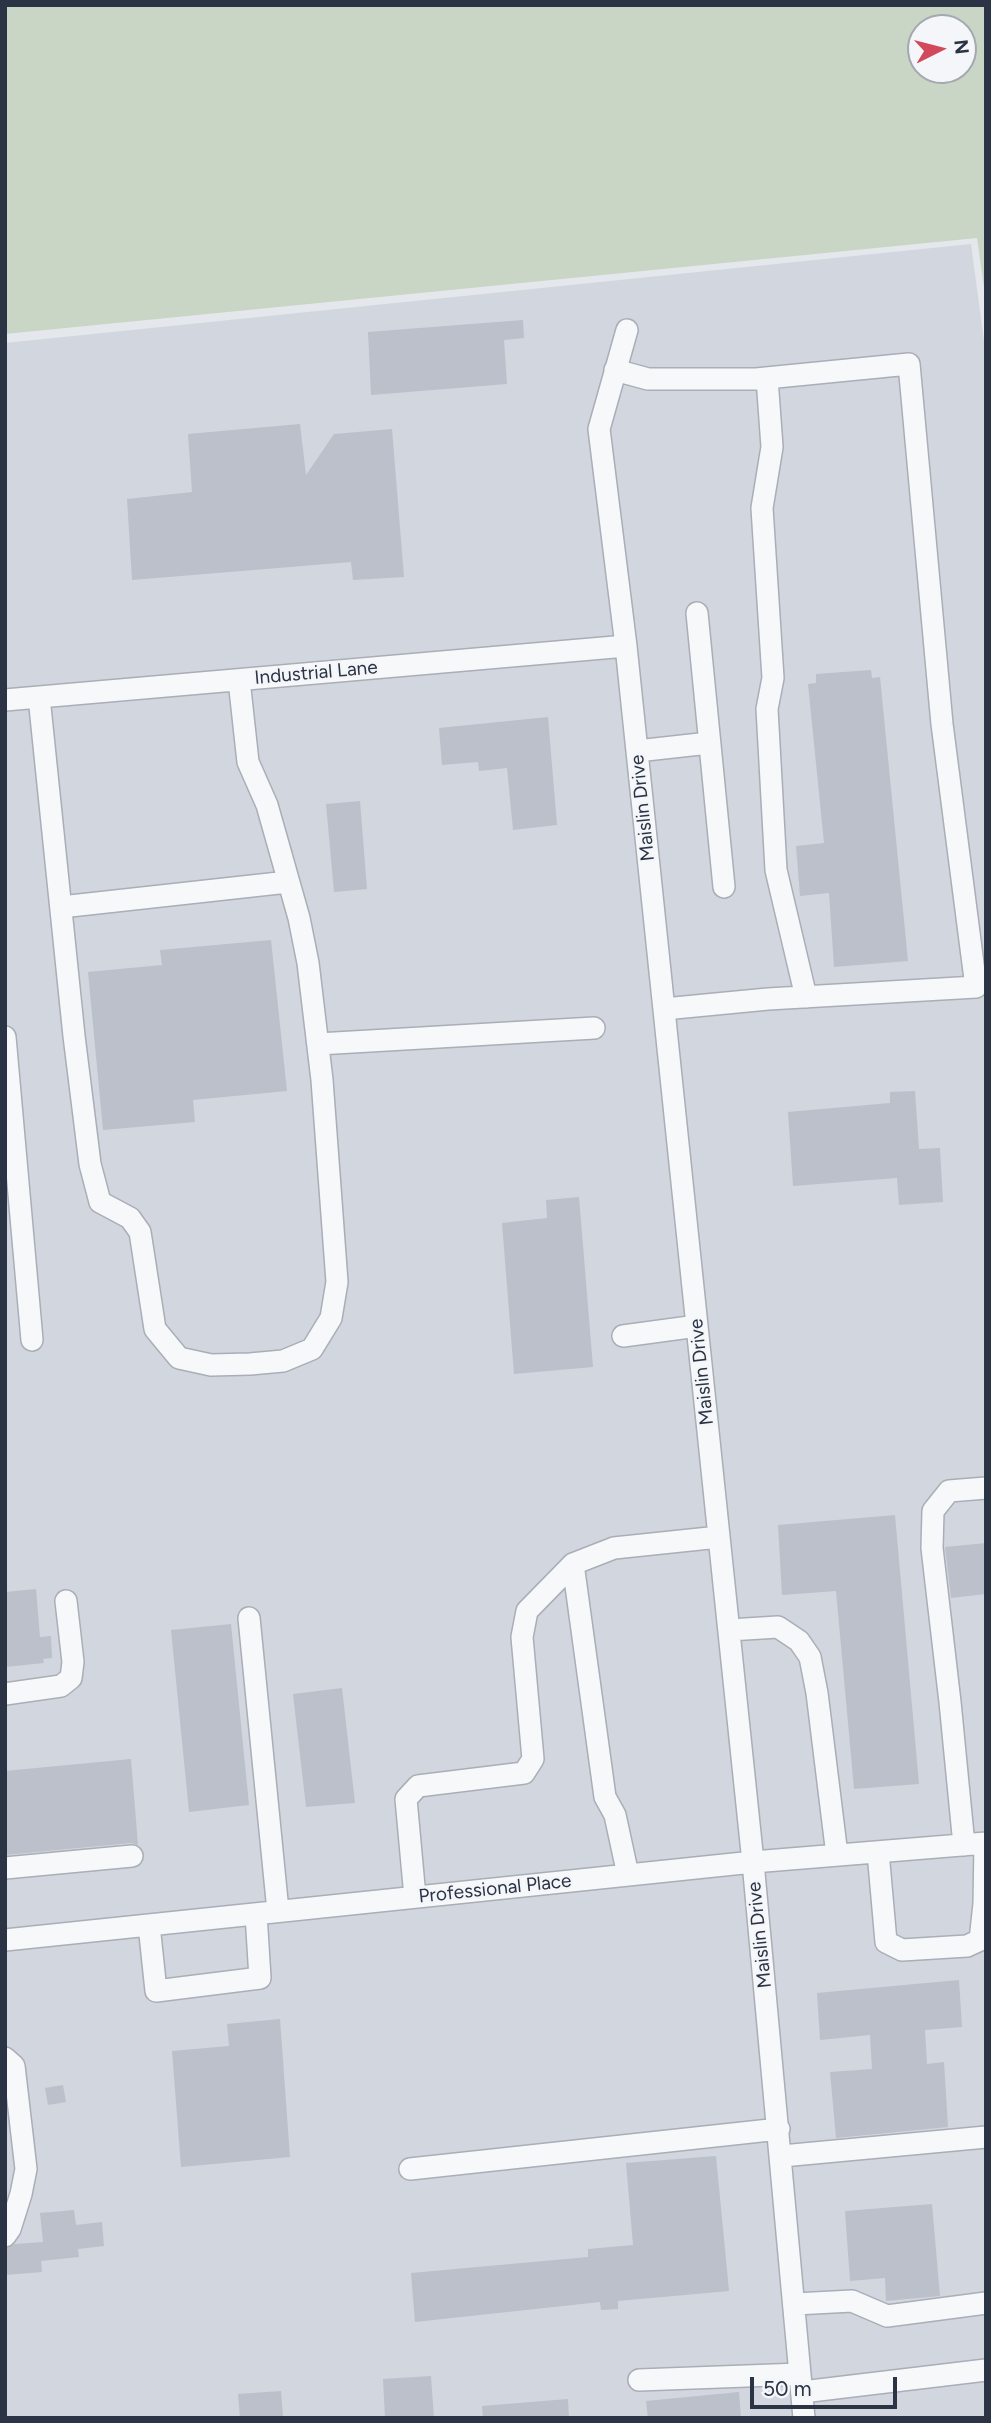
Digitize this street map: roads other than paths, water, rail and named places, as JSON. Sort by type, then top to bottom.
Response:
[{"type":"street","name":"Maislin Drive","points":[[627,330],[599,429],[626,646],[753,1862],[804,2418]]},
{"type":"street","points":[[615,370],[648,379],[767,378],[909,364],[942,724],[976,987],[664,1009]]},
{"type":"street","points":[[767,378],[772,447],[762,508],[773,678],[767,709],[775,857],[806,997]]},
{"type":"street","points":[[697,613],[724,887]]},
{"type":"street","name":"Industrial Lane","points":[[5,700],[626,646]]},
{"type":"street","points":[[39,697],[90,1164],[100,1202],[130,1218],[141,1232],[155,1329],[179,1358],[211,1365],[250,1364],[284,1361],[312,1349],[331,1318],[337,1282],[318,1044],[308,963],[299,918],[267,805],[248,762],[239,680]]},
{"type":"street","points":[[637,751],[709,743]]},
{"type":"street","points":[[61,907],[288,882]]},
{"type":"street","points":[[318,1044],[594,1028]]},
{"type":"street","points":[[5,1037],[10,1150],[32,1340]]},
{"type":"street","points":[[623,1336],[697,1326]]},
{"type":"street","points":[[878,1852],[886,1942],[902,1950],[967,1946],[980,1940],[984,1904],[978,1844],[950,1702],[932,1548],[933,1511],[949,1491],[986,1488]]},
{"type":"street","points":[[415,1897],[405,1799],[418,1786],[524,1773],[533,1759],[522,1637],[527,1611],[573,1564],[614,1548],[719,1537]]},
{"type":"street","points":[[573,1564],[605,1797],[615,1815],[628,1875]]},
{"type":"street","points":[[5,1694],[61,1686],[71,1678],[73,1662],[66,1601]]},
{"type":"street","points":[[249,1618],[278,1911]]},
{"type":"street","points":[[729,1630],[778,1627],[799,1641],[810,1657],[817,1693],[836,1855]]},
{"type":"street","name":"Professional Place","points":[[5,1940],[753,1862],[978,1844]]},
{"type":"street","points":[[5,1868],[132,1856]]},
{"type":"street","points":[[149,1925],[156,1991],[260,1979],[256,1914]]},
{"type":"street","points":[[5,2058],[14,2066],[26,2169],[14,2217],[5,2236]]},
{"type":"street","points":[[410,2169],[779,2129]]},
{"type":"street","points":[[782,2156],[986,2137]]},
{"type":"street","points":[[795,2304],[852,2301],[887,2316],[986,2303]]},
{"type":"street","points":[[639,2380],[801,2383],[986,2370]]}]
